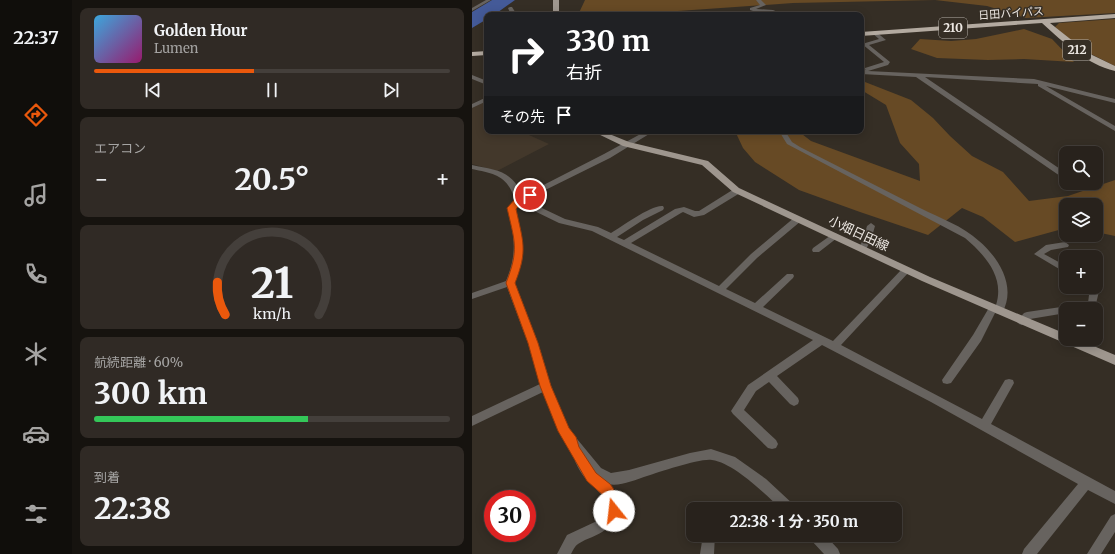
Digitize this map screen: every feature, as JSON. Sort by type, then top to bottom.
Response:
[{"type":"highway","name":"日田バイパス","points":[[864,34],[1115,16]]},
{"type":"highway","name":"212","points":[[1044,22],[1077,51],[1115,69]]},
{"type":"highway","points":[[472,54],[484,53]]},
{"type":"main road","points":[[556,0],[556,12]]},
{"type":"main road","name":"小畑日田線","points":[[603,134],[626,144],[705,163],[716,171],[724,182],[737,191],[906,270],[1115,360]]},
{"type":"street","points":[[472,10],[489,0]]},
{"type":"street","points":[[758,0],[764,5],[752,10],[773,12]]},
{"type":"street","points":[[510,8],[512,12]]},
{"type":"street","points":[[864,70],[886,64],[886,62],[865,44],[883,40],[875,33]]},
{"type":"street","points":[[864,71],[1034,81],[1115,101]]},
{"type":"street","points":[[918,75],[1059,171]]},
{"type":"street","points":[[472,77],[484,82]]},
{"type":"street","points":[[1034,81],[1115,129]]},
{"type":"street","points":[[472,106],[484,100]]},
{"type":"street","points":[[645,134],[607,156],[519,200],[512,208],[520,246],[518,264],[510,283],[533,343],[546,386],[564,431],[597,472],[610,479],[629,476],[690,458],[712,454],[731,461],[762,483],[782,502]]},
{"type":"street","points":[[784,134],[789,143],[798,148],[968,236],[984,249],[994,262],[999,272],[1004,292],[1003,303],[996,310],[947,380]]},
{"type":"street","points":[[472,167],[506,176],[512,181],[517,190],[519,200]]},
{"type":"street","points":[[624,244],[678,211],[684,209],[694,214],[701,213],[737,191]]},
{"type":"street","points":[[519,200],[562,220],[595,229],[834,346],[1115,498]]},
{"type":"street","points":[[611,237],[640,218],[660,208]]},
{"type":"street","points":[[720,290],[754,256],[798,219]]},
{"type":"street","points":[[862,249],[867,240],[871,226]]},
{"type":"street","points":[[816,250],[834,236]]},
{"type":"street","points":[[1059,266],[1038,254],[1049,247],[1065,245]]},
{"type":"street","points":[[834,346],[906,270]]},
{"type":"street","points":[[756,308],[790,276]]},
{"type":"street","points":[[472,296],[510,283]]},
{"type":"street","points":[[1022,320],[1027,316],[1059,311]]},
{"type":"street","points":[[772,444],[737,411],[752,388],[821,340]]},
{"type":"street","points":[[769,375],[794,401]]},
{"type":"street","points":[[984,426],[1009,383]]},
{"type":"street","points":[[472,421],[546,386]]},
{"type":"street","points":[[564,554],[572,540],[602,525],[614,511],[609,492],[591,477],[574,448],[572,441]]},
{"type":"street","points":[[1029,554],[1087,482]]},
{"type":"street","points":[[1094,554],[1115,520]]},
{"type":"street","points":[[707,554],[708,542]]},
{"type":"street","points":[[822,542],[833,554]]},
{"type":"shaded area","points":[[585,0],[935,0],[793,3],[662,12],[579,12]]},
{"type":"shaded area","points":[[935,0],[1115,0],[1115,13],[1026,18],[987,6]]},
{"type":"shaded area","points":[[1115,19],[1115,66],[1081,49],[1055,27],[1059,23]]},
{"type":"shaded area","points":[[1024,29],[1052,39],[1074,62],[1024,59],[988,60],[937,58],[911,49],[920,39],[951,41],[976,39]]},
{"type":"shaded area","points":[[865,82],[911,100],[933,118],[972,156],[1003,172],[1029,201],[1068,196],[1086,190],[1103,190],[1103,184],[1115,180],[1115,236],[1103,233],[1103,198],[1059,198],[1059,230],[1015,242],[983,217],[962,208],[928,235],[799,190],[755,162],[743,148],[736,134],[802,134],[811,141],[920,181],[919,164],[900,143],[886,105],[864,92]]},
{"type":"shaded area","points":[[484,102],[484,134],[527,134],[549,144],[497,171],[472,164],[472,108]]},
{"type":"water","points":[[492,0],[515,0],[498,12],[484,12],[484,21],[472,28],[472,12]]},
{"type":"route","points":[[530,195],[519,200],[512,208],[520,246],[518,264],[510,283],[533,343],[546,386],[564,431],[572,441],[579,458],[591,477],[609,492],[614,511]]}]
